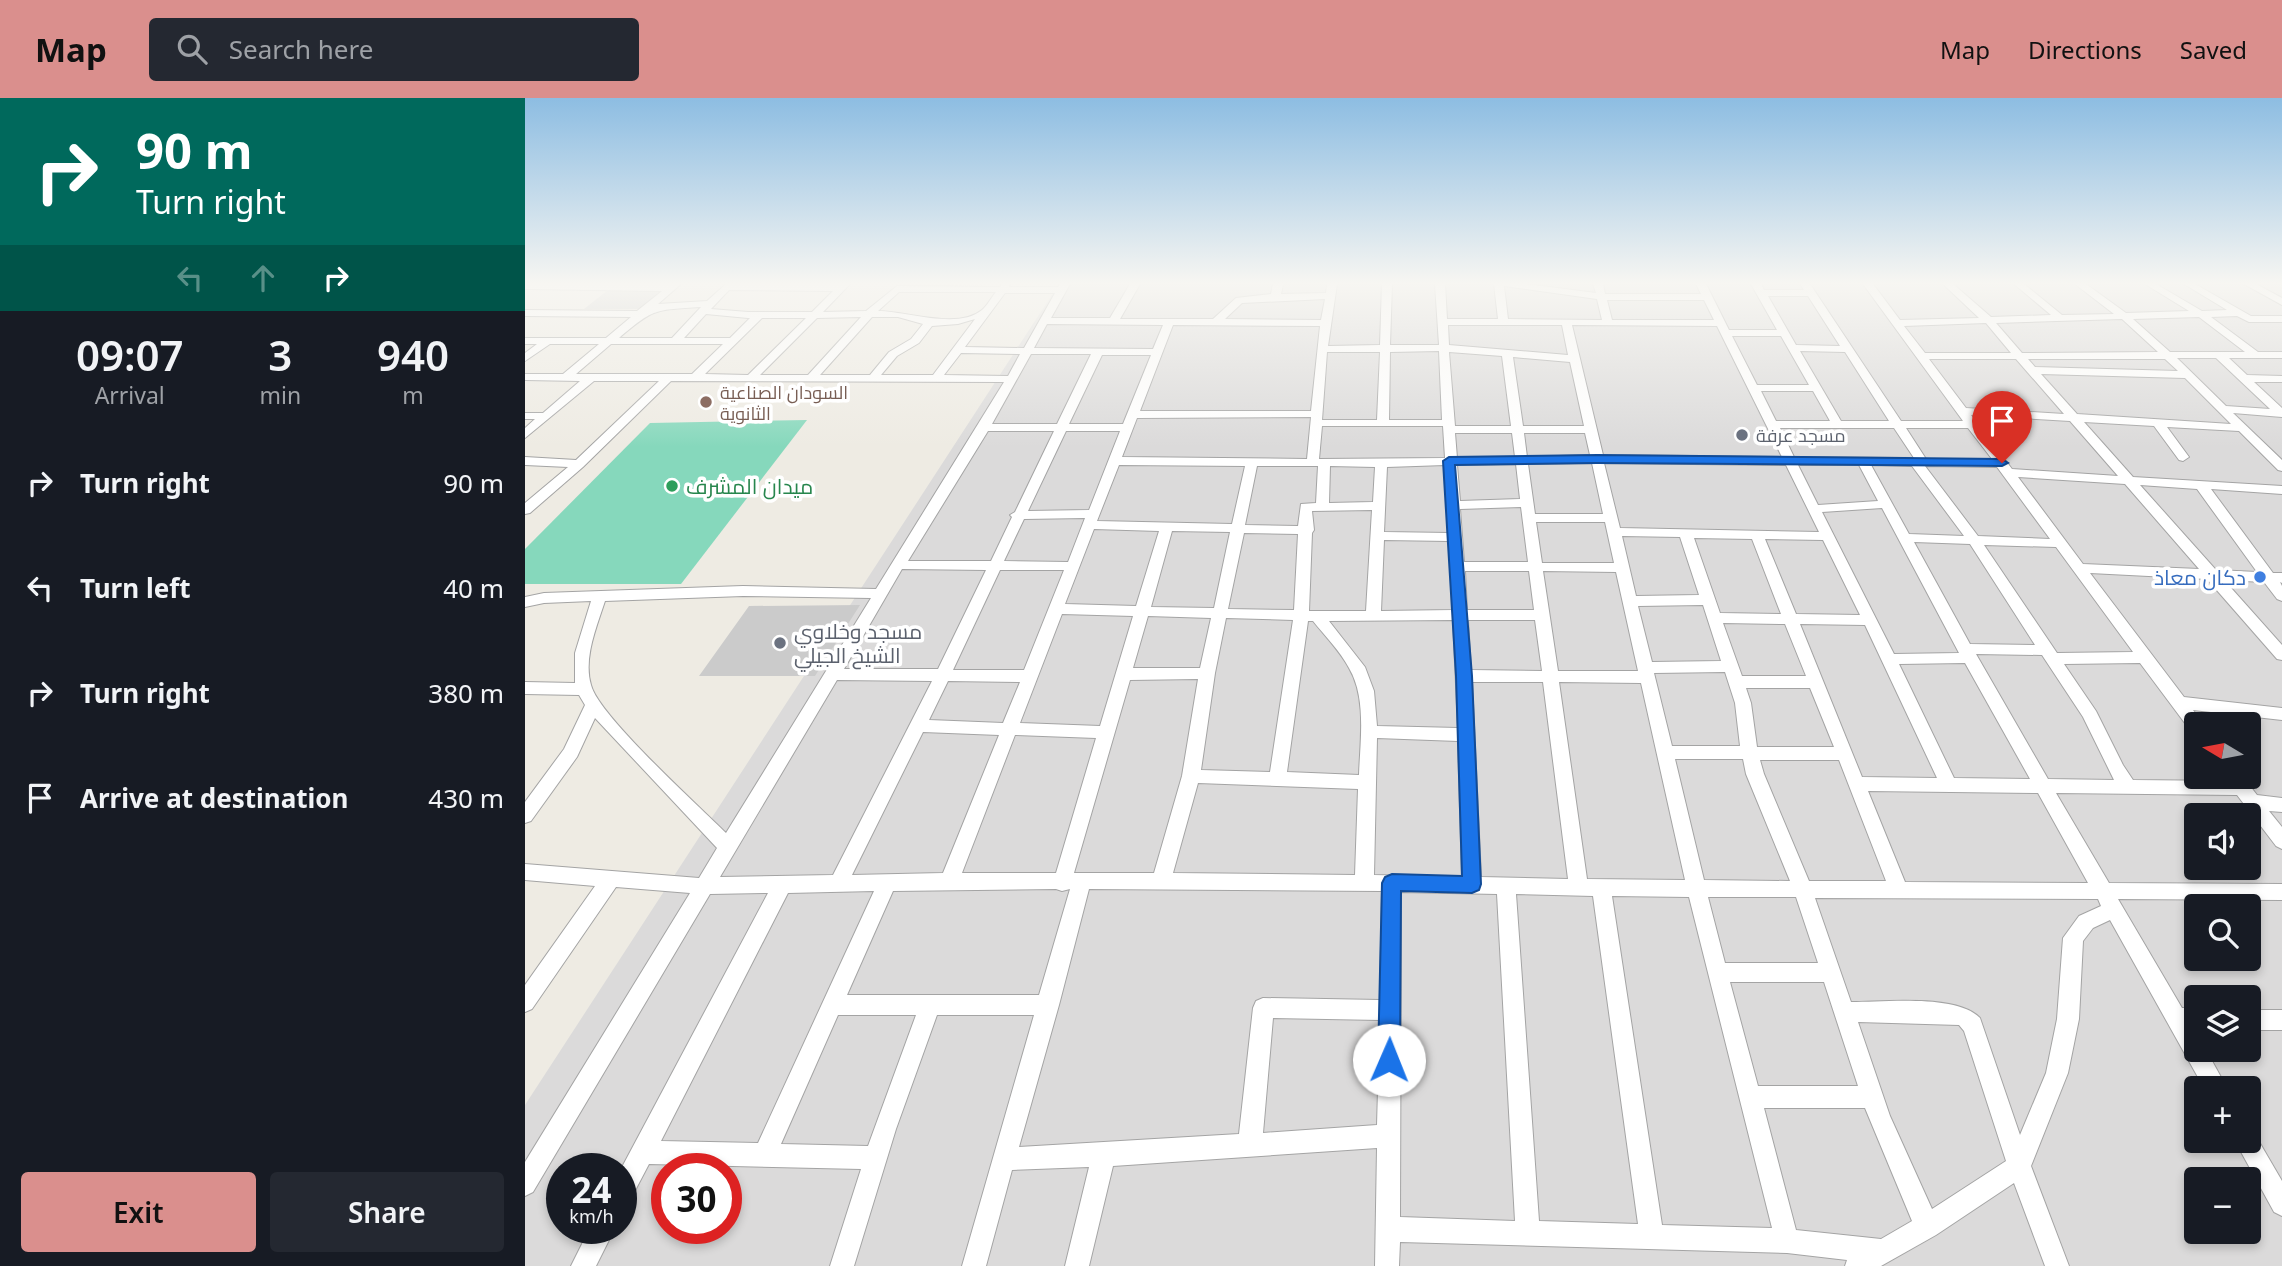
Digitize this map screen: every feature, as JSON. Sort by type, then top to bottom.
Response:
[{"type":"street","points":[[565,378],[610,339]]},
{"type":"street","points":[[674,342],[677,339]]},
{"type":"street","points":[[695,378],[735,339]]},
{"type":"street","points":[[751,378],[792,339]]},
{"type":"street","points":[[811,378],[847,339]]},
{"type":"street","points":[[874,377],[893,354],[917,339]]},
{"type":"street","points":[[936,379],[965,339]]},
{"type":"street","points":[[525,1184],[703,886],[984,427],[1033,339]]},
{"type":"street","points":[[949,882],[1163,339]]},
{"type":"street","points":[[1322,506],[1316,419],[1324,339]]},
{"type":"street","points":[[1383,424],[1385,339]]},
{"type":"street","points":[[1443,339],[1453,537],[1464,676],[1472,884]]},
{"type":"street","points":[[1570,339],[1696,888],[1787,1241]]},
{"type":"street","points":[[1728,339],[1788,462],[1870,620],[1949,786]]},
{"type":"street","points":[[1785,339],[1837,424]]},
{"type":"street","points":[[1841,339],[1898,423],[1920,463],[2090,715],[2112,762],[2127,785]]},
{"type":"street","points":[[1908,339],[2186,712]]},
{"type":"street","points":[[2004,339],[2282,655]]},
{"type":"street","points":[[2149,339],[2279,462]]},
{"type":"street","points":[[2233,339],[2254,354]]},
{"type":"street","points":[[525,341],[733,341]]},
{"type":"street","points":[[525,358],[548,341]]},
{"type":"street","points":[[1322,349],[1444,348],[1576,359]]},
{"type":"street","points":[[1791,348],[1848,349]]},
{"type":"street","points":[[957,350],[1158,352]]},
{"type":"street","points":[[839,883],[942,677],[1017,515],[1098,351]]},
{"type":"street","points":[[1507,354],[1553,678],[1652,1238]]},
{"type":"street","points":[[2218,354],[2282,413]]},
{"type":"street","points":[[1922,356],[2282,355]]},
{"type":"street","points":[[2033,370],[2186,375]]},
{"type":"street","points":[[525,386],[531,377],[1010,379]]},
{"type":"street","points":[[525,434],[590,378]]},
{"type":"street","points":[[2243,378],[2282,379]]},
{"type":"street","points":[[528,504],[579,464],[667,379]]},
{"type":"street","points":[[1753,388],[1815,388]]},
{"type":"street","points":[[2221,409],[2282,413]]},
{"type":"street","points":[[1964,411],[2241,428]]},
{"type":"street","points":[[525,416],[546,416]]},
{"type":"street","points":[[984,427],[1060,428],[1129,421],[1316,419],[1516,430],[1590,429]]},
{"type":"street","points":[[2157,422],[2183,457]]},
{"type":"street","points":[[1771,425],[1973,424]]},
{"type":"street","points":[[1115,461],[1381,463],[1597,459],[1920,463],[2282,491]]},
{"type":"street","points":[[525,461],[579,464]]},
{"type":"street","points":[[1161,883],[1191,776],[1207,673],[1252,462]]},
{"type":"street","points":[[1373,617],[1381,463]]},
{"type":"street","points":[[1864,463],[1968,654],[2109,900],[2184,1015]]},
{"type":"street","points":[[2201,485],[2275,578],[2282,596]]},
{"type":"street","points":[[1812,509],[1886,504]]},
{"type":"street","points":[[1452,505],[1528,511],[1686,534],[1827,536]]},
{"type":"street","points":[[1278,777],[1309,616],[1306,507],[1380,506]]},
{"type":"street","points":[[1017,515],[1167,526],[1307,530]]},
{"type":"street","points":[[974,1266],[1049,1005],[1071,883],[1108,732],[1167,526]]},
{"type":"street","points":[[1686,534],[1737,682],[1743,703],[1749,754],[1762,793],[1803,889],[1871,1097],[1927,1226]]},
{"type":"street","points":[[1757,535],[1859,784],[1899,890]]},
{"type":"street","points":[[1378,536],[1453,537]]},
{"type":"street","points":[[1905,538],[2059,543]]},
{"type":"street","points":[[898,565],[1074,566]]},
{"type":"street","points":[[1456,566],[1622,568]]},
{"type":"street","points":[[2079,568],[2275,578]]},
{"type":"street","points":[[525,602],[544,598],[743,591],[881,594]]},
{"type":"street","points":[[599,598],[585,642],[583,689],[593,705],[728,846]]},
{"type":"street","points":[[1629,601],[1708,600]]},
{"type":"street","points":[[1057,609],[1373,617],[1543,615]]},
{"type":"street","points":[[1309,616],[1357,667],[1363,679],[1369,732],[1364,882]]},
{"type":"street","points":[[1715,618],[1870,620]]},
{"type":"street","points":[[1887,659],[1968,654],[2146,657]]},
{"type":"street","points":[[1464,676],[1553,678],[1730,666]]},
{"type":"street","points":[[1125,674],[1207,673]]},
{"type":"street","points":[[835,674],[1029,676]]},
{"type":"street","points":[[1737,682],[1816,682]]},
{"type":"street","points":[[525,688],[583,689]]},
{"type":"street","points":[[2180,703],[2282,714]]},
{"type":"street","points":[[525,816],[571,752],[593,705]]},
{"type":"street","points":[[917,726],[1108,732]]},
{"type":"street","points":[[1369,732],[1466,734]]},
{"type":"street","points":[[1664,752],[1846,754]]},
{"type":"street","points":[[1191,776],[1366,782]]},
{"type":"street","points":[[1859,784],[2184,784]]},
{"type":"street","points":[[2243,789],[2282,841]]},
{"type":"street","points":[[2254,802],[2282,805]]},
{"type":"street","points":[[525,872],[703,886],[949,882],[1364,882],[1590,888],[1899,890],[2109,900],[2282,892]]},
{"type":"street","points":[[525,1002],[610,880]]},
{"type":"street","points":[[764,1156],[887,883]]},
{"type":"street","points":[[1387,1266],[1392,883]]},
{"type":"street","points":[[637,1163],[783,884]]},
{"type":"street","points":[[1506,886],[1528,1234]]},
{"type":"street","points":[[1857,1266],[1927,1226],[2019,1166],[2057,1073],[2067,1019],[2073,938],[2109,900]]},
{"type":"street","points":[[1718,972],[1830,973]]},
{"type":"street","points":[[830,1005],[1049,1005]]},
{"type":"street","points":[[842,1266],[876,1158],[930,1006]]},
{"type":"street","points":[[1250,1144],[1263,1008],[1390,1010]]},
{"type":"street","points":[[1843,1012],[1954,1013],[1966,1018],[1973,1025],[2019,1166],[2057,1266]]},
{"type":"street","points":[[2261,1020],[2282,1020]]},
{"type":"street","points":[[1750,1097],[1871,1097]]},
{"type":"street","points":[[1006,1159],[1104,1157],[1250,1144],[1388,1136]]},
{"type":"street","points":[[643,1152],[876,1158]]},
{"type":"street","points":[[2253,1153],[2282,1204]]},
{"type":"street","points":[[1077,1266],[1104,1157]]},
{"type":"street","points":[[1389,1229],[1787,1241],[1881,1251]]},
{"type":"street","points":[[583,1266],[595,1244]]},
{"type":"shaded area","points":[[1024,339],[2282,339],[2282,1266],[525,1266],[525,1105]]},
{"type":"shaded area","name":"مسجد وخلاوي الشيخ الجيلي","points":[[860,605],[815,676],[699,676],[749,606]]},
{"type":"green space","name":"ميدان المشرف","points":[[807,420],[681,584],[525,584],[525,549],[650,423]]},
{"type":"place","name":"السودان الصناعية الثانوية","points":[[706,402]]},
{"type":"place","name":"مسجد عرفة","points":[[1742,435]]},
{"type":"place","name":"ميدان المشرف","points":[[672,486]]},
{"type":"place","name":"دكان معاذ","points":[[2260,577]]},
{"type":"place","name":"مسجد وخلاوي الشيخ الجيلي","points":[[780,643]]},
{"type":"route","points":[[1389,1060],[1392,883],[1472,884],[1464,676],[1449,461],[1597,459],[2002,463]]}]
